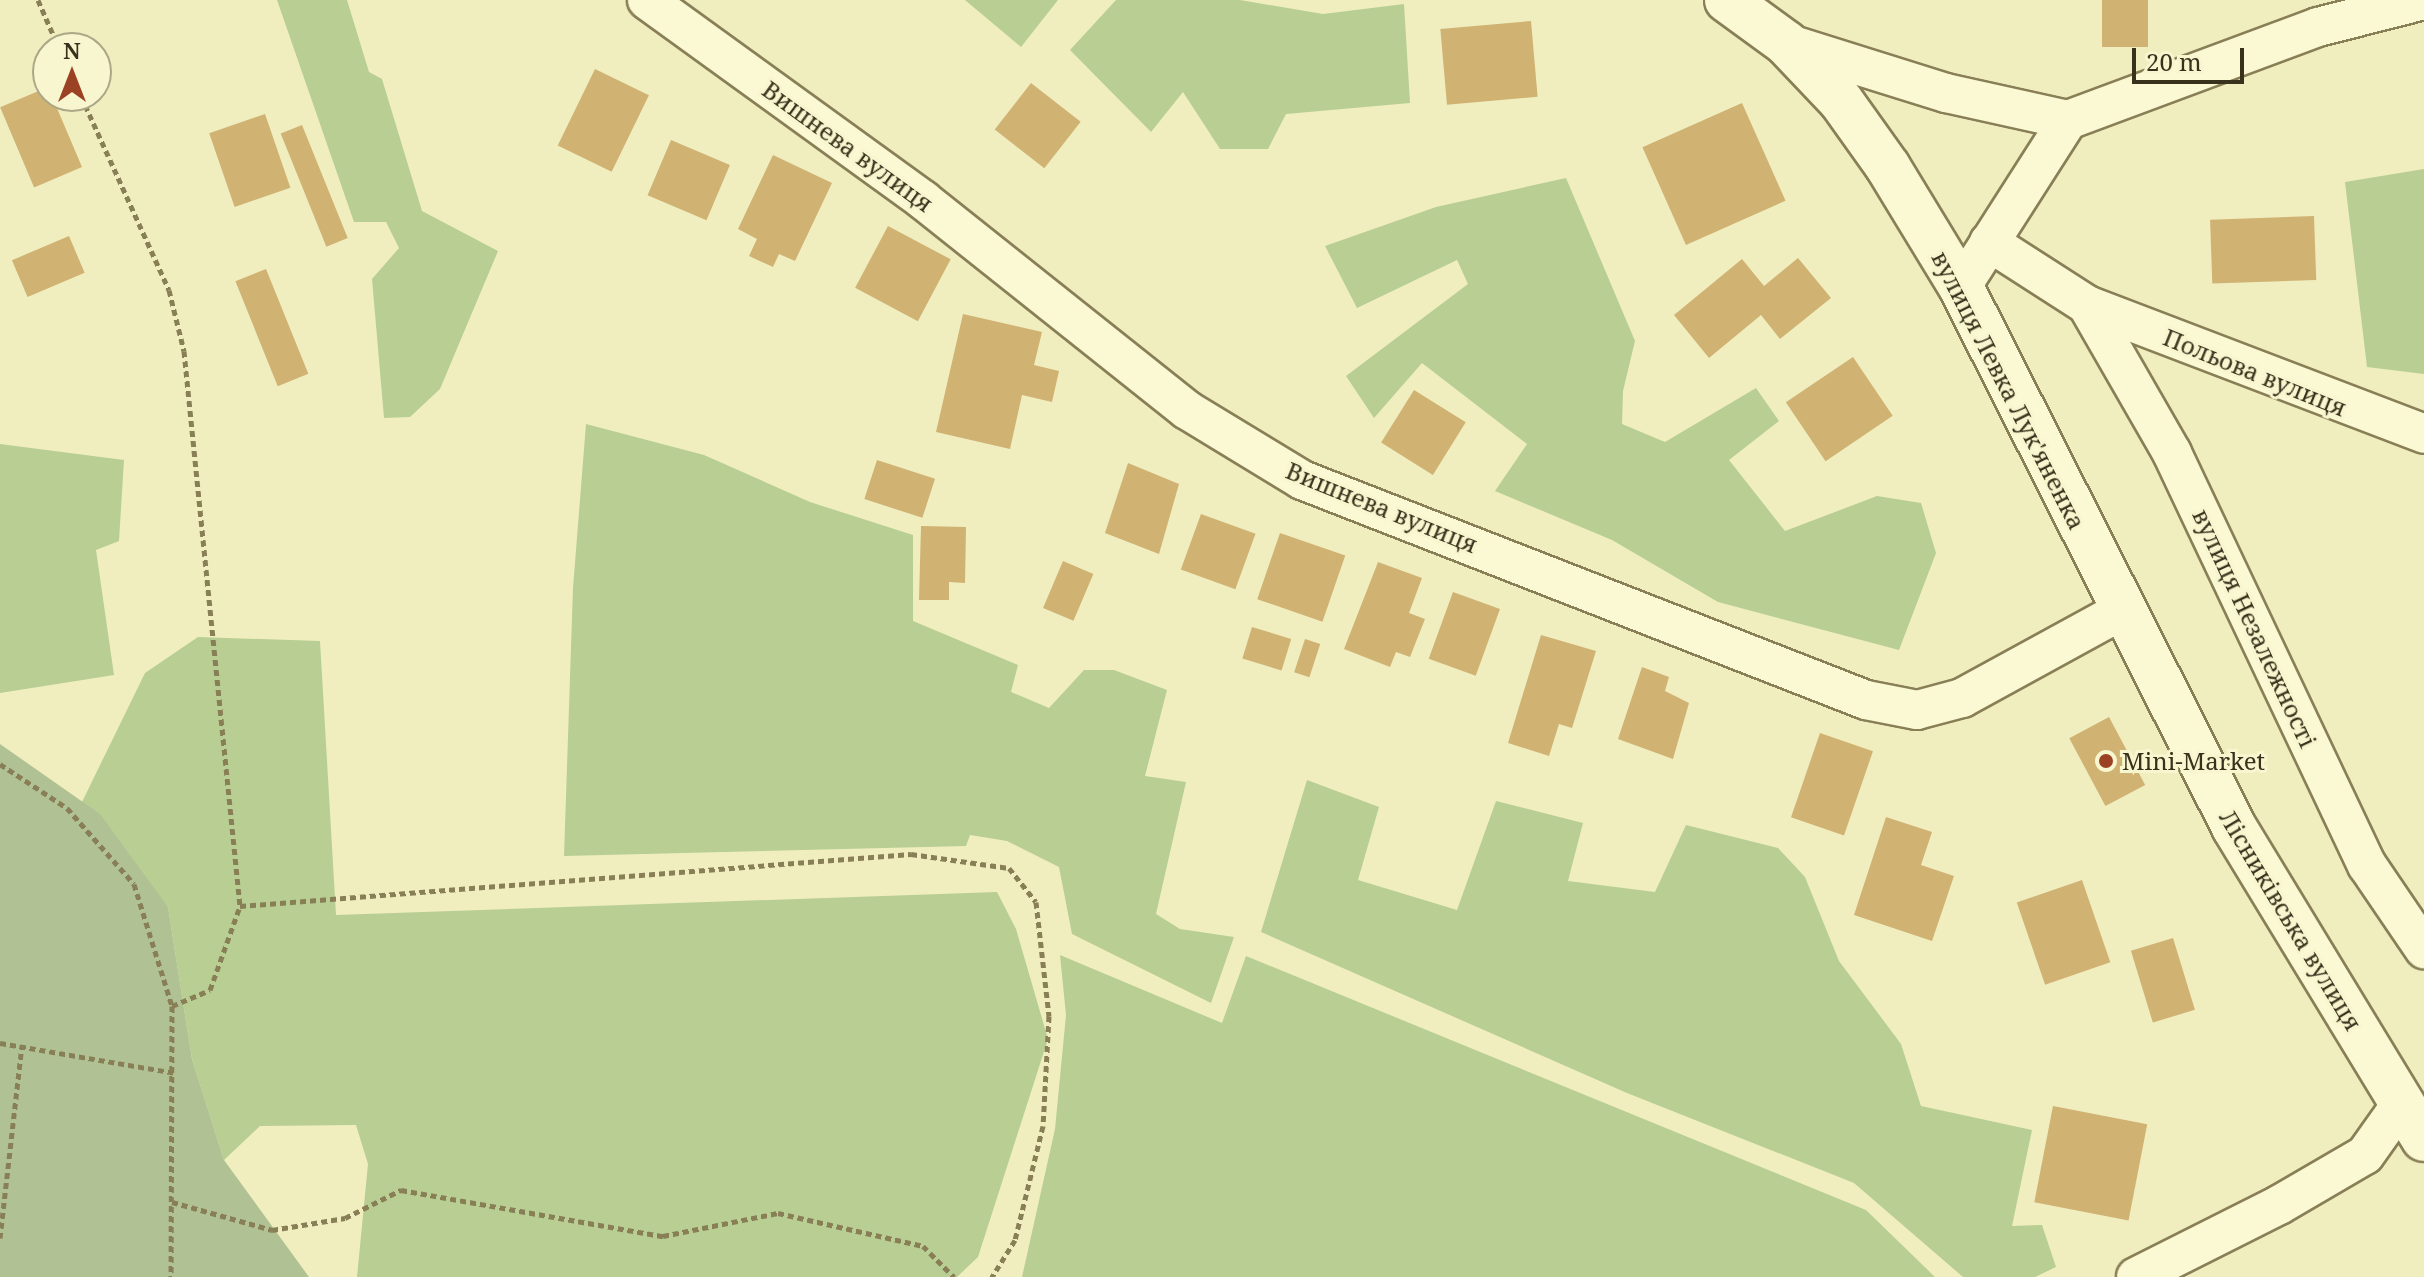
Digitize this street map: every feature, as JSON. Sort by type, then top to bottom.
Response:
[{"type":"street","name":"Вишнева вулиця","points":[[647,0],[923,200],[1187,410],[1302,480],[1866,700],[1917,710],[1962,698],[2121,611]]},
{"type":"street","name":"вулиця Левка Лук'яненка","points":[[1727,0],[1786,43],[1841,101],[1888,167],[1961,287],[2121,611]]},
{"type":"street","points":[[1786,43],[1946,93],[2068,120],[2318,27],[2424,0]]},
{"type":"street","points":[[1961,287],[2068,120]]},
{"type":"street","name":"Польова вулиця","points":[[1989,242],[2087,305],[2424,434]]},
{"type":"street","name":"вулиця Незалежності","points":[[2087,305],[2172,453],[2367,865],[2424,949]]},
{"type":"street","name":"Лісниківська вулиця","points":[[2121,611],[2234,827],[2424,1139]]},
{"type":"street","points":[[2136,1277],[2279,1205],[2365,1155],[2402,1103]]},
{"type":"path","points":[[38,0],[52,32]]},
{"type":"path","points":[[88,112],[169,290],[184,351],[240,906],[210,990],[172,1006]]},
{"type":"path","points":[[0,764],[67,808],[134,884],[172,1006],[176,1073],[171,1277]]},
{"type":"path","points":[[240,906],[911,854],[1009,868],[1036,902],[1049,1016],[1043,1126],[1015,1240],[992,1277]]},
{"type":"path","points":[[0,1043],[176,1073]]},
{"type":"path","points":[[0,1238],[22,1045]]},
{"type":"path","points":[[172,1202],[272,1230],[345,1218],[401,1190],[663,1236],[778,1213],[923,1246],[954,1277]]},
{"type":"green space","points":[[277,0],[347,0],[369,72],[382,79],[422,211],[498,251],[440,389],[410,417],[384,418],[372,279],[399,248],[386,222],[354,222]]},
{"type":"green space","points":[[965,0],[1058,0],[1021,47]]},
{"type":"green space","points":[[1116,0],[1240,0],[1323,14],[1404,4],[1410,103],[1286,114],[1268,149],[1220,149],[1183,92],[1151,132],[1070,50]]},
{"type":"green space","points":[[2424,169],[2424,374],[2367,367],[2345,182]]},
{"type":"green space","points":[[1566,178],[1635,341],[1623,391],[1622,424],[1665,442],[1756,388],[1779,421],[1729,460],[1785,531],[1877,496],[1921,503],[1936,553],[1899,650],[1718,602],[1612,540],[1495,491],[1527,444],[1422,363],[1374,418],[1346,376],[1468,284],[1457,260],[1357,308],[1325,246],[1436,207]]},
{"type":"green space","points":[[586,424],[704,455],[810,502],[913,535],[913,621],[1018,665],[1011,692],[1049,708],[1084,670],[1114,670],[1167,690],[1145,776],[1186,782],[1156,914],[1180,929],[1234,937],[1211,1003],[1072,934],[1059,867],[1007,841],[970,835],[966,846],[564,856],[573,588]]},
{"type":"green space","points":[[0,444],[124,460],[119,541],[96,550],[114,675],[0,693]]},
{"type":"green space","points":[[198,637],[320,641],[336,915],[997,892],[1016,929],[1048,1039],[978,1257],[957,1277],[357,1277],[368,1164],[356,1125],[260,1126],[224,1160],[192,1059],[168,907],[82,802],[145,673]]},
{"type":"green space","points":[[0,744],[100,814],[168,907],[192,1059],[224,1160],[309,1277],[0,1277]]},
{"type":"green space","points":[[1307,780],[1379,807],[1358,880],[1457,910],[1496,801],[1583,823],[1568,881],[1655,892],[1686,825],[1778,848],[1805,877],[1839,961],[1901,1044],[1921,1106],[2032,1130],[2012,1226],[2042,1225],[2056,1267],[2035,1277],[1963,1277],[1854,1183],[1627,1093],[1261,932]]},
{"type":"green space","points":[[1060,955],[1222,1023],[1246,956],[1866,1210],[1935,1277],[1022,1277],[1055,1129],[1066,1015]]},
{"type":"building","points":[[2102,0],[2148,0],[2148,47],[2102,47]]},
{"type":"building","points":[[1531,21],[1538,97],[1447,105],[1440,29]]},
{"type":"building","points":[[595,69],[649,95],[612,172],[558,145]]},
{"type":"building","points":[[1031,83],[1081,122],[1044,168],[995,129]]},
{"type":"building","points":[[32,94],[32,112],[59,112],[82,167],[34,187],[0,107]]},
{"type":"building","points":[[1742,103],[1786,201],[1686,245],[1642,147]]},
{"type":"building","points":[[265,114],[290,188],[235,207],[209,133]]},
{"type":"building","points":[[302,125],[348,238],[326,247],[281,134]]},
{"type":"building","points":[[671,140],[730,165],[706,220],[648,195]]},
{"type":"building","points":[[773,155],[832,183],[795,261],[779,254],[773,267],[749,256],[757,239],[738,229]]},
{"type":"building","points":[[2314,216],[2316,280],[2212,284],[2210,220]]},
{"type":"building","points":[[888,226],[951,259],[918,321],[855,288]]},
{"type":"building","points":[[69,236],[85,273],[28,297],[12,260]]},
{"type":"building","points":[[1798,258],[1831,298],[1780,339],[1761,315],[1709,358],[1674,315],[1742,259],[1764,286]]},
{"type":"building","points":[[266,269],[308,374],[278,386],[235,281]]},
{"type":"building","points":[[963,314],[1042,332],[1034,365],[1059,371],[1052,402],[1022,395],[1010,449],[936,432]]},
{"type":"building","points":[[1853,357],[1893,416],[1826,461],[1786,402]]},
{"type":"building","points":[[1414,390],[1466,422],[1433,475],[1381,443]]},
{"type":"building","points":[[877,460],[935,479],[922,518],[864,499]]},
{"type":"building","points":[[1128,463],[1179,484],[1159,554],[1105,533]]},
{"type":"building","points":[[1201,514],[1256,534],[1235,589],[1181,569]]},
{"type":"building","points":[[921,526],[966,527],[965,583],[949,582],[949,600],[919,600]]},
{"type":"building","points":[[1280,533],[1345,555],[1322,622],[1257,599]]},
{"type":"building","points":[[1063,561],[1093,574],[1073,621],[1043,608]]},
{"type":"building","points":[[1378,562],[1422,578],[1409,613],[1425,619],[1410,657],[1396,652],[1390,667],[1344,649]]},
{"type":"building","points":[[1453,592],[1500,609],[1476,676],[1429,659]]},
{"type":"building","points":[[1252,627],[1291,639],[1282,671],[1242,659]]},
{"type":"building","points":[[1541,635],[1596,651],[1572,728],[1559,724],[1549,756],[1508,743]]},
{"type":"building","points":[[1305,639],[1320,644],[1309,677],[1294,672]]},
{"type":"building","points":[[1642,667],[1669,677],[1665,691],[1689,703],[1673,759],[1618,739]]},
{"type":"building","name":"Mini-Market","points":[[2109,717],[2145,785],[2105,806],[2069,738]]},
{"type":"building","points":[[1820,733],[1873,751],[1844,835],[1791,817]]},
{"type":"building","points":[[1886,817],[1932,832],[1921,865],[1954,876],[1932,941],[1854,915]]},
{"type":"building","points":[[2082,880],[2110,962],[2045,985],[2017,902]]},
{"type":"building","points":[[2173,938],[2195,1010],[2153,1023],[2131,951]]},
{"type":"building","points":[[2053,1106],[2147,1124],[2129,1221],[2034,1202]]},
{"type":"place","name":"Mini-Market","points":[[2106,761]]}]
